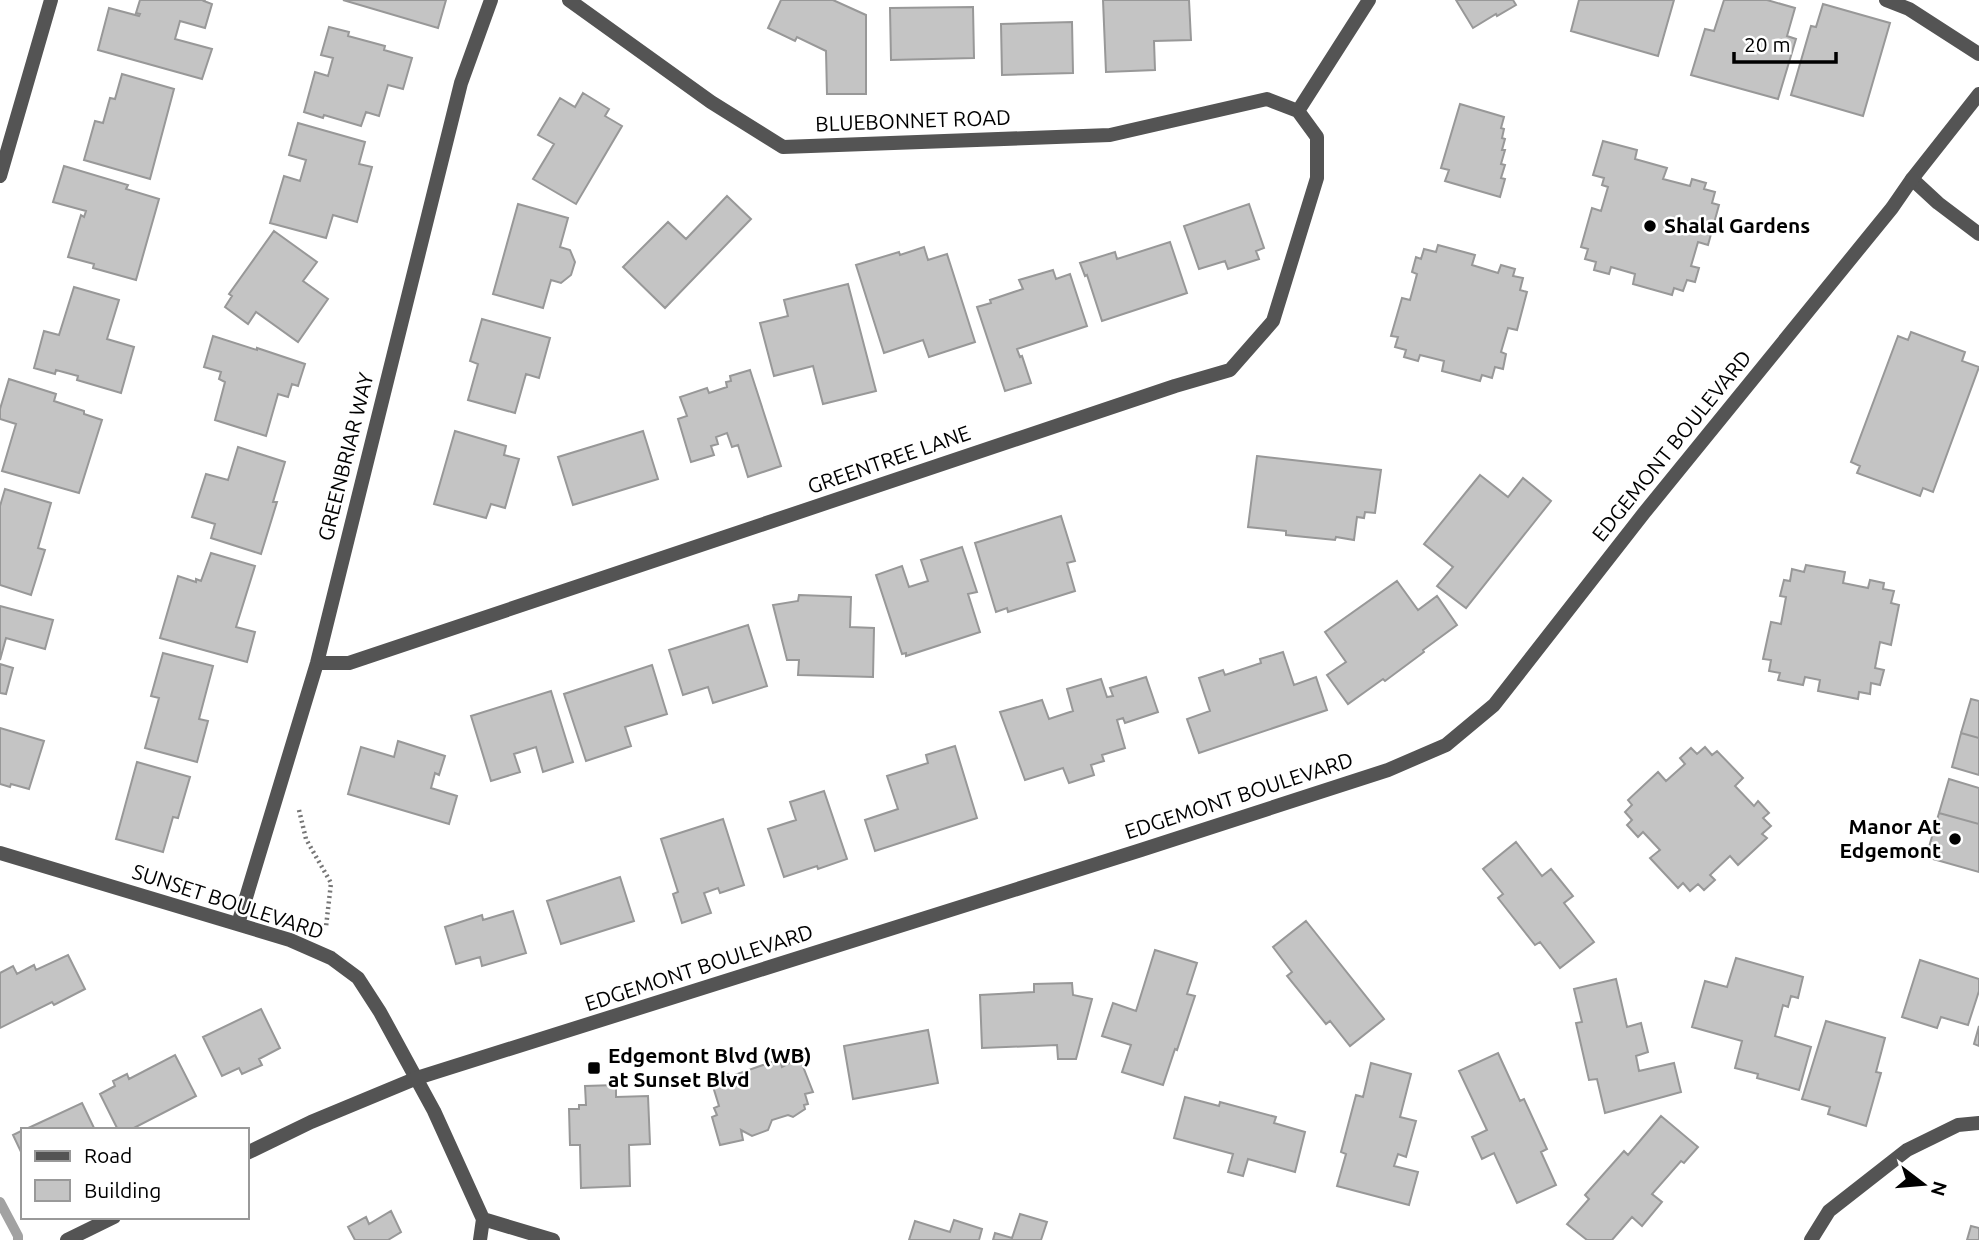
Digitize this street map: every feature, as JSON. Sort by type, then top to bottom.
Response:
[{"type":"street","points":[[0,176],[51,0]]},
{"type":"street","name":"GREENBRIAR WAY","points":[[238,924],[317,663],[461,83],[491,0]]},
{"type":"street","name":"BLUEBONNET ROAD","points":[[569,0],[711,102],[783,146],[1110,135],[1267,99],[1298,111]]},
{"type":"street","points":[[1298,111],[1369,0]]},
{"type":"street","points":[[1886,0],[1909,9],[1979,54]]},
{"type":"street","name":"EDGEMONT BOULEVARD","points":[[248,1153],[311,1122],[417,1078],[1388,770],[1446,745],[1494,705],[1644,513],[1892,208],[1979,94]]},
{"type":"street","name":"GREENTREE LANE","points":[[317,663],[349,663],[1175,386],[1230,370],[1273,321],[1317,178],[1317,137],[1298,111]]},
{"type":"street","points":[[1912,179],[1979,234]]},
{"type":"street","name":"SUNSET BOULEVARD","points":[[0,853],[289,940],[331,958],[358,978],[380,1012],[434,1111],[482,1219],[480,1240]]},
{"type":"street","points":[[1811,1240],[1829,1211],[1908,1150],[1958,1125],[1979,1123]]},
{"type":"street","points":[[67,1240],[110,1219]]},
{"type":"street","points":[[482,1219],[553,1240]]},
{"type":"path","points":[[297,803],[306,839],[331,883],[326,927]]},
{"type":"building","points":[[140,0],[205,0],[212,4],[205,28],[180,21],[175,39],[212,49],[202,79],[98,50],[109,8],[139,16],[140,14],[136,13]]},
{"type":"building","points":[[343,0],[446,0],[438,28]]},
{"type":"building","points":[[781,0],[833,0],[866,15],[866,94],[827,94],[826,51],[797,37],[795,41],[768,28]]},
{"type":"building","points":[[1103,0],[1189,0],[1191,40],[1154,41],[1155,70],[1106,72]]},
{"type":"building","points":[[1456,0],[1513,0],[1516,5],[1473,28]]},
{"type":"building","points":[[1579,0],[1674,0],[1658,56],[1571,31]]},
{"type":"building","points":[[1724,0],[1767,0],[1795,8],[1787,36],[1796,39],[1778,99],[1691,75],[1705,29],[1714,31]]},
{"type":"building","points":[[1823,4],[1890,23],[1863,116],[1791,95],[1811,26],[1816,27]]},
{"type":"building","points":[[973,7],[974,58],[891,60],[890,8]]},
{"type":"building","points":[[1072,22],[1073,73],[1002,75],[1001,24]]},
{"type":"building","points":[[329,27],[349,32],[348,36],[385,46],[384,50],[412,58],[403,89],[388,85],[379,116],[366,112],[361,126],[304,112],[315,72],[328,76],[333,58],[321,55]]},
{"type":"building","points":[[122,74],[174,89],[150,179],[84,160],[95,121],[103,123],[110,98],[115,99]]},
{"type":"building","points":[[583,93],[609,109],[605,116],[622,126],[576,204],[533,179],[554,144],[538,135],[560,98],[575,107]]},
{"type":"building","points":[[1460,104],[1504,117],[1501,128],[1504,129],[1502,138],[1505,139],[1502,150],[1505,150],[1501,164],[1505,165],[1501,178],[1505,179],[1500,197],[1445,181],[1449,170],[1441,168]]},
{"type":"building","points":[[298,123],[365,142],[359,164],[372,167],[357,222],[333,215],[326,238],[270,223],[284,176],[300,181],[306,160],[289,155]]},
{"type":"building","name":"Shalal Gardens","points":[[1603,141],[1637,150],[1635,159],[1667,168],[1663,179],[1690,186],[1692,179],[1706,183],[1704,189],[1715,192],[1712,203],[1719,205],[1708,245],[1698,242],[1691,266],[1699,268],[1695,282],[1687,280],[1683,291],[1674,288],[1672,295],[1633,284],[1635,274],[1611,267],[1609,274],[1594,270],[1596,262],[1585,259],[1588,249],[1581,247],[1592,208],[1601,211],[1608,187],[1602,185],[1604,178],[1593,175]]},
{"type":"building","points":[[64,166],[128,185],[126,189],[159,199],[136,280],[93,268],[94,264],[68,257],[81,215],[84,217],[86,211],[53,202]]},
{"type":"building","points":[[727,196],[751,219],[665,308],[623,267],[668,222],[686,239]]},
{"type":"building","points":[[518,204],[568,218],[560,247],[570,250],[575,262],[571,275],[561,283],[551,280],[543,308],[493,294]]},
{"type":"building","points":[[1249,204],[1264,248],[1256,251],[1259,259],[1228,269],[1225,261],[1199,269],[1184,226]]},
{"type":"building","points":[[274,231],[317,262],[303,281],[328,299],[298,342],[256,312],[248,324],[225,307],[232,296],[229,294]]},
{"type":"building","points":[[1170,242],[1187,293],[1102,321],[1087,275],[1085,276],[1080,263],[1115,252],[1117,259]]},
{"type":"building","points":[[1438,245],[1475,255],[1472,265],[1498,273],[1501,265],[1515,269],[1513,276],[1523,278],[1520,290],[1527,292],[1517,330],[1508,328],[1501,352],[1506,354],[1503,369],[1495,367],[1492,378],[1482,375],[1480,381],[1442,371],[1444,361],[1420,355],[1418,361],[1404,357],[1406,350],[1395,347],[1398,337],[1391,336],[1402,298],[1410,300],[1417,274],[1412,272],[1416,257],[1421,259],[1424,249],[1436,252]]},
{"type":"building","points":[[924,247],[928,260],[947,254],[975,342],[929,357],[923,340],[884,353],[856,265]]},
{"type":"building","points":[[1053,270],[1056,279],[1070,274],[1087,326],[1017,349],[1031,383],[1005,391],[977,307],[1023,289],[1019,280]]},
{"type":"building","points":[[848,284],[876,391],[823,404],[813,366],[774,376],[760,323],[788,316],[784,300]]},
{"type":"building","points":[[74,287],[119,300],[107,339],[134,347],[121,393],[77,380],[78,376],[56,370],[55,374],[34,368],[44,331],[59,335]]},
{"type":"building","points":[[482,319],[550,338],[539,378],[526,374],[515,413],[468,400],[478,364],[470,361]]},
{"type":"building","points":[[1911,332],[1965,352],[1962,361],[1979,367],[1933,492],[1923,488],[1920,496],[1857,473],[1860,466],[1851,462],[1898,336],[1908,340]]},
{"type":"building","points":[[213,336],[305,364],[298,386],[292,384],[288,397],[278,394],[266,436],[215,420],[225,382],[219,379],[221,372],[204,367]]},
{"type":"building","points":[[750,370],[781,466],[748,477],[738,445],[732,447],[727,433],[716,437],[718,444],[711,446],[714,455],[691,462],[678,419],[687,416],[680,397],[707,388],[709,393],[727,387],[726,382],[731,381],[730,376]]},
{"type":"building","points":[[9,379],[56,394],[54,401],[102,420],[79,493],[2,471],[16,424],[0,419],[0,409]]},
{"type":"building","points":[[455,431],[506,446],[504,455],[519,459],[505,508],[491,504],[486,518],[434,504]]},
{"type":"building","points":[[643,431],[658,479],[573,505],[558,457]]},
{"type":"building","points":[[238,447],[285,462],[273,502],[277,502],[261,554],[211,538],[215,524],[192,517],[206,474],[228,480]]},
{"type":"building","points":[[1257,456],[1381,470],[1375,513],[1365,512],[1364,518],[1357,517],[1354,540],[1286,535],[1286,531],[1248,527]]},
{"type":"building","points":[[1480,475],[1508,497],[1523,478],[1551,501],[1466,608],[1437,586],[1453,567],[1424,544]]},
{"type":"building","points":[[5,489],[51,503],[38,548],[45,550],[31,595],[0,585],[0,506]]},
{"type":"building","points":[[1061,516],[1075,561],[1067,563],[1075,591],[1008,612],[1007,608],[996,612],[975,543]]},
{"type":"building","points":[[962,547],[977,592],[968,594],[980,632],[906,656],[906,653],[902,654],[876,575],[902,566],[909,587],[928,581],[921,560]]},
{"type":"building","points":[[211,553],[255,566],[236,627],[255,632],[247,662],[160,638],[178,576],[201,581]]},
{"type":"building","points":[[1806,565],[1845,572],[1843,583],[1868,588],[1870,580],[1884,583],[1883,589],[1894,591],[1891,603],[1899,605],[1891,645],[1880,642],[1875,668],[1884,670],[1880,685],[1871,683],[1870,694],[1859,692],[1858,699],[1818,691],[1820,680],[1805,677],[1803,685],[1778,680],[1780,673],[1769,671],[1771,660],[1763,659],[1771,622],[1781,624],[1786,597],[1780,596],[1784,580],[1790,581],[1792,569],[1804,572]]},
{"type":"building","points":[[1397,581],[1418,610],[1437,596],[1457,625],[1385,681],[1383,679],[1348,704],[1327,675],[1346,662],[1325,632]]},
{"type":"building","points":[[799,595],[851,597],[850,627],[874,628],[873,677],[798,675],[799,660],[787,660],[773,605],[798,601]]},
{"type":"building","points":[[0,606],[53,620],[45,649],[6,638],[0,660]]},
{"type":"building","points":[[748,625],[767,686],[713,703],[708,687],[683,695],[669,650]]},
{"type":"building","points":[[1283,652],[1294,685],[1316,677],[1327,710],[1199,753],[1187,719],[1210,711],[1199,678],[1223,670],[1225,675],[1261,663],[1260,659]]},
{"type":"building","points":[[163,653],[213,666],[199,719],[208,721],[197,762],[145,748],[159,698],[151,696]]},
{"type":"building","points":[[0,664],[13,668],[6,694],[0,693]]},
{"type":"building","points":[[652,665],[667,714],[625,727],[631,746],[586,761],[564,694]]},
{"type":"building","points":[[1146,677],[1158,712],[1125,723],[1123,718],[1117,720],[1125,748],[1102,755],[1104,761],[1091,765],[1094,775],[1069,783],[1063,768],[1025,780],[1000,712],[1042,700],[1049,719],[1073,711],[1067,689],[1101,679],[1107,697],[1113,696],[1110,688]]},
{"type":"building","points":[[551,691],[573,762],[543,772],[536,747],[514,754],[520,772],[491,781],[471,716]]},
{"type":"building","points":[[1971,699],[1979,701],[1979,738],[1961,733]]},
{"type":"building","points":[[0,728],[44,741],[29,789],[0,784]]},
{"type":"building","name":"Manor At Edgemont","points":[[1961,733],[1979,738],[1979,775],[1952,767]]},
{"type":"building","points":[[398,741],[445,756],[439,775],[435,773],[431,788],[457,796],[449,824],[348,794],[361,747],[394,757]]},
{"type":"building","points":[[955,746],[977,818],[875,851],[865,820],[898,809],[887,776],[928,763],[926,755]]},
{"type":"building","points":[[1705,747],[1712,755],[1717,751],[1743,778],[1735,786],[1754,806],[1758,801],[1769,813],[1763,818],[1771,826],[1762,834],[1767,838],[1738,865],[1730,856],[1710,875],[1715,880],[1704,890],[1698,884],[1690,891],[1683,883],[1678,888],[1650,858],[1660,850],[1643,832],[1638,837],[1627,825],[1632,820],[1625,812],[1632,805],[1628,800],[1658,772],[1666,781],[1685,764],[1680,758],[1691,748],[1697,754]]},
{"type":"building","points":[[137,762],[190,777],[178,818],[173,817],[163,852],[116,839]]},
{"type":"building","name":"Manor At Edgemont","points":[[1949,779],[1979,788],[1979,824],[1939,813]]},
{"type":"building","points":[[824,791],[847,859],[784,877],[768,829],[796,820],[790,802]]},
{"type":"building","name":"Manor At Edgemont","points":[[1939,813],[1979,824],[1979,872],[1926,857]]},
{"type":"building","points":[[723,819],[744,885],[720,893],[718,888],[704,893],[711,913],[682,923],[673,894],[678,892],[661,839]]},
{"type":"building","points":[[1516,842],[1542,876],[1551,869],[1573,896],[1564,903],[1594,942],[1560,968],[1540,942],[1535,945],[1498,898],[1503,894],[1483,869]]},
{"type":"building","points":[[620,877],[634,921],[561,944],[547,901]]},
{"type":"building","points":[[513,911],[526,953],[482,966],[480,957],[456,964],[445,927],[482,915],[483,920]]},
{"type":"building","points":[[1306,921],[1384,1019],[1350,1046],[1330,1021],[1326,1024],[1287,976],[1292,972],[1273,947]]},
{"type":"building","points":[[1155,950],[1197,963],[1187,994],[1195,996],[1163,1085],[1122,1072],[1131,1045],[1102,1036],[1113,1003],[1136,1011]]},
{"type":"building","points":[[68,955],[85,989],[0,1028],[0,973],[13,966],[17,974],[34,965],[36,970]]},
{"type":"building","points":[[1736,958],[1803,977],[1798,998],[1791,996],[1788,1007],[1783,1005],[1775,1036],[1811,1047],[1799,1090],[1757,1078],[1758,1074],[1735,1068],[1742,1041],[1692,1027],[1705,981],[1727,987]]},
{"type":"building","points":[[1920,960],[1979,979],[1979,991],[1968,1025],[1941,1017],[1937,1028],[1902,1017]]},
{"type":"building","points":[[1616,979],[1627,1027],[1641,1023],[1648,1052],[1636,1056],[1639,1071],[1674,1063],[1681,1092],[1605,1113],[1597,1079],[1589,1080],[1576,1023],[1582,1022],[1574,989]]},
{"type":"building","points":[[1072,983],[1073,995],[1092,999],[1076,1059],[1058,1059],[1057,1045],[982,1048],[980,995],[1034,992],[1034,984]]},
{"type":"building","points":[[261,1009],[280,1048],[259,1059],[262,1065],[242,1074],[239,1068],[222,1076],[203,1037]]},
{"type":"building","points":[[1826,1021],[1885,1038],[1876,1072],[1881,1073],[1866,1126],[1828,1114],[1830,1107],[1802,1099]]},
{"type":"building","points":[[1979,1026],[1979,1046],[1974,1044]]},
{"type":"building","points":[[928,1030],[938,1083],[853,1099],[844,1046]]},
{"type":"building","points":[[1498,1053],[1520,1101],[1524,1099],[1547,1149],[1541,1152],[1556,1185],[1517,1203],[1494,1153],[1482,1159],[1472,1137],[1487,1130],[1459,1071]]},
{"type":"building","points":[[175,1055],[196,1096],[134,1128],[117,1128],[100,1094],[115,1086],[113,1081],[127,1074],[129,1079]]},
{"type":"building","points":[[780,1059],[782,1067],[793,1061],[802,1064],[813,1092],[805,1094],[808,1104],[804,1105],[805,1109],[793,1117],[788,1115],[772,1120],[768,1130],[752,1136],[741,1130],[743,1140],[720,1145],[712,1117],[717,1115],[714,1108],[719,1106],[711,1080],[728,1074],[729,1077]]},
{"type":"building","points":[[1371,1063],[1411,1074],[1400,1117],[1416,1121],[1406,1157],[1398,1154],[1394,1166],[1418,1172],[1409,1205],[1337,1186],[1346,1154],[1341,1152],[1356,1095],[1363,1097]]},
{"type":"building","points":[[616,1085],[616,1097],[648,1096],[650,1144],[629,1145],[630,1186],[581,1188],[580,1145],[570,1145],[569,1109],[579,1109],[579,1105],[586,1105],[585,1086]]},
{"type":"building","points":[[1185,1097],[1219,1106],[1220,1102],[1276,1117],[1274,1123],[1305,1132],[1295,1172],[1248,1159],[1243,1176],[1228,1172],[1233,1154],[1174,1138]]},
{"type":"building","points":[[82,1103],[94,1128],[28,1128]]},
{"type":"building","points":[[1661,1116],[1698,1147],[1684,1163],[1681,1161],[1652,1194],[1662,1202],[1642,1226],[1632,1217],[1612,1240],[1587,1240],[1567,1224],[1589,1199],[1585,1195],[1624,1151],[1628,1155]]},
{"type":"building","points":[[21,1131],[21,1152],[13,1135]]},
{"type":"building","points":[[391,1211],[401,1232],[388,1240],[355,1240],[348,1227],[366,1217],[369,1224]]},
{"type":"building","points":[[1020,1214],[1047,1222],[1041,1240],[993,1240],[995,1233],[1012,1238]]},
{"type":"building","points":[[954,1220],[982,1229],[979,1240],[909,1240],[915,1221],[950,1232]]},
{"type":"building","points":[[1971,1226],[1979,1228],[1979,1240],[1967,1240]]},
{"type":"waterway","points":[[0,1202],[18,1240]]},
{"type":"place","name":"Shalal Gardens","points":[[1650,226]]},
{"type":"place","name":"Manor At Edgemont","points":[[1955,839]]},
{"type":"place","name":"Edgemont Blvd (WB) at Sunset Blvd","points":[[594,1068]]}]
